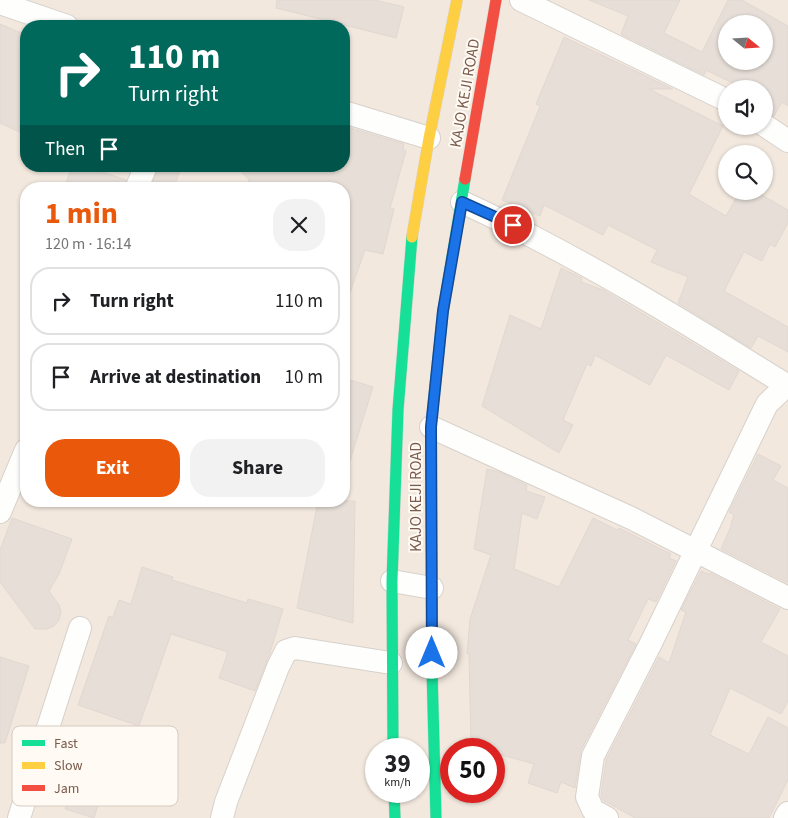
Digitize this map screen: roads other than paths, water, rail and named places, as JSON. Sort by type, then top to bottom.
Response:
[{"type":"main road","name":"KAJO KEJI ROAD","points":[[393,738],[392,581],[398,410],[410,247],[429,138],[457,0]]},
{"type":"main road","name":"KAJO KEJI ROAD","points":[[436,818],[432,670],[431,427],[443,311],[496,0]]},
{"type":"main road","points":[[394,803],[395,818]]},
{"type":"street","points":[[521,0],[718,96]]},
{"type":"street","points":[[0,2],[50,20]]},
{"type":"street","points":[[350,114],[429,138]]},
{"type":"street","points":[[773,131],[788,141]]},
{"type":"street","points":[[462,202],[513,225],[739,354],[788,385],[767,404],[594,756],[587,797],[593,810],[607,818]]},
{"type":"street","points":[[431,427],[631,518],[788,598]]},
{"type":"street","points":[[0,512],[20,464]]},
{"type":"street","points":[[392,581],[432,588]]},
{"type":"street","points":[[49,726],[80,628]]},
{"type":"street","points":[[222,818],[226,802],[274,676],[286,651],[295,648],[391,663]]},
{"type":"street","points":[[19,818],[23,806]]},
{"type":"street","points":[[785,818],[788,812]]}]
